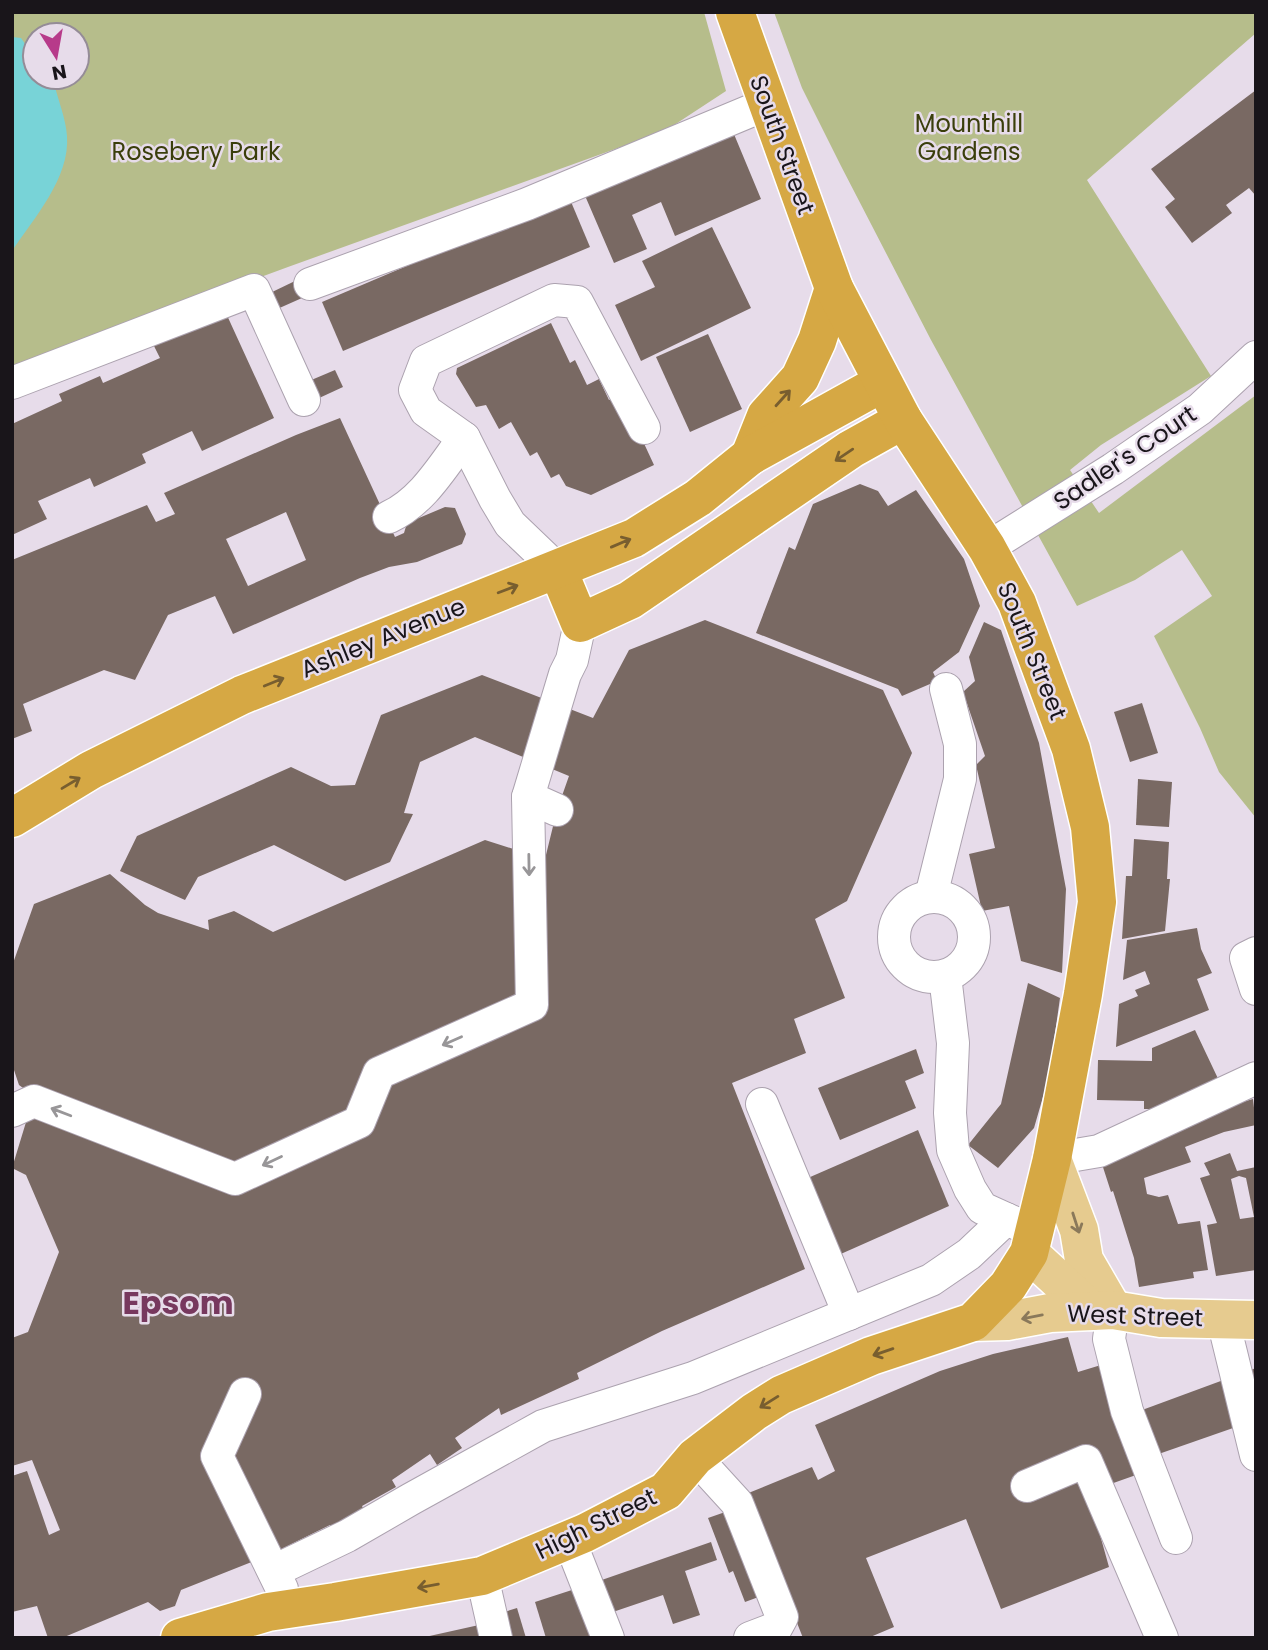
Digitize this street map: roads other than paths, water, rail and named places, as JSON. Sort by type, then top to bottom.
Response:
[{"type":"highway","name":"South Street","points":[[735,12],[834,288],[902,420],[987,548],[1017,603],[1071,749],[1090,827],[1097,902],[1052,1159],[1023,1235],[1008,1286],[973,1322]]},
{"type":"highway","name":"Ashley Avenue","points":[[750,456],[766,416],[800,378],[817,341],[834,288]]},
{"type":"highway","name":"Ashley Avenue","points":[[12,818],[91,770],[242,695],[401,629],[558,570],[634,538],[698,498],[750,456],[882,383]]},
{"type":"highway","points":[[558,570],[580,622],[630,600],[851,449],[902,420]]},
{"type":"highway","name":"High Street","points":[[180,1638],[268,1612],[482,1576],[569,1539],[666,1491],[695,1457],[781,1395],[871,1356],[973,1322]]},
{"type":"main road","points":[[1052,1159],[1079,1230],[1084,1260],[1102,1311]]},
{"type":"main road","points":[[1023,1235],[1102,1311]]},
{"type":"main road","name":"West Street","points":[[973,1322],[1006,1321],[1050,1313],[1102,1311],[1161,1318],[1239,1320]]},
{"type":"street","points":[[310,284],[527,204],[767,104]]},
{"type":"street","points":[[12,383],[254,290],[304,400]]},
{"type":"street","points":[[558,570],[510,524],[464,438],[426,411],[415,390],[426,360],[554,300],[577,302],[644,428]]},
{"type":"street","name":"Sadler's Court","points":[[987,548],[1113,469],[1200,409],[1256,357]]},
{"type":"street","points":[[389,517],[406,509],[419,497],[464,438]]},
{"type":"street","points":[[12,1111],[34,1101],[235,1179],[359,1122],[379,1073],[532,1005],[528,797],[565,674],[572,660],[580,622]]},
{"type":"street","points":[[931,896],[960,779],[960,744],[946,689]]},
{"type":"street","points":[[528,797],[557,810]]},
{"type":"street","points":[[931,896],[956,903],[965,911],[972,923],[974,935],[973,948],[958,970],[945,976],[925,977],[904,965],[893,942],[898,916],[918,899],[931,896]]},
{"type":"street","points":[[1256,953],[1246,958],[1256,989]]},
{"type":"street","points":[[945,976],[953,1043],[950,1113],[953,1150],[970,1189],[982,1208],[1023,1235]]},
{"type":"street","points":[[1052,1159],[1099,1151],[1256,1079]]},
{"type":"street","points":[[762,1104],[849,1314]]},
{"type":"street","points":[[274,1571],[347,1536],[543,1426],[693,1378],[931,1280],[969,1254],[1023,1235]]},
{"type":"street","points":[[1102,1311],[1127,1411],[1176,1538]]},
{"type":"street","points":[[1239,1320],[1256,1455]]},
{"type":"street","points":[[245,1394],[217,1456],[292,1609]]},
{"type":"street","points":[[695,1457],[737,1503],[782,1617],[776,1628],[750,1638]]},
{"type":"street","points":[[1027,1486],[1086,1461],[1162,1638]]},
{"type":"street","points":[[569,1539],[608,1638]]},
{"type":"street","points":[[482,1576],[496,1638]]},
{"type":"water","points":[[12,37],[21,38],[21,91],[56,91],[67,136],[63,167],[57,182],[12,251]]},
{"type":"district","name":"Epsom","points":[[178,1303]]},
{"type":"park label","name":"Mounthill Gardens","points":[[969,138]]},
{"type":"park label","name":"Rosebery Park","points":[[196,152]]}]
